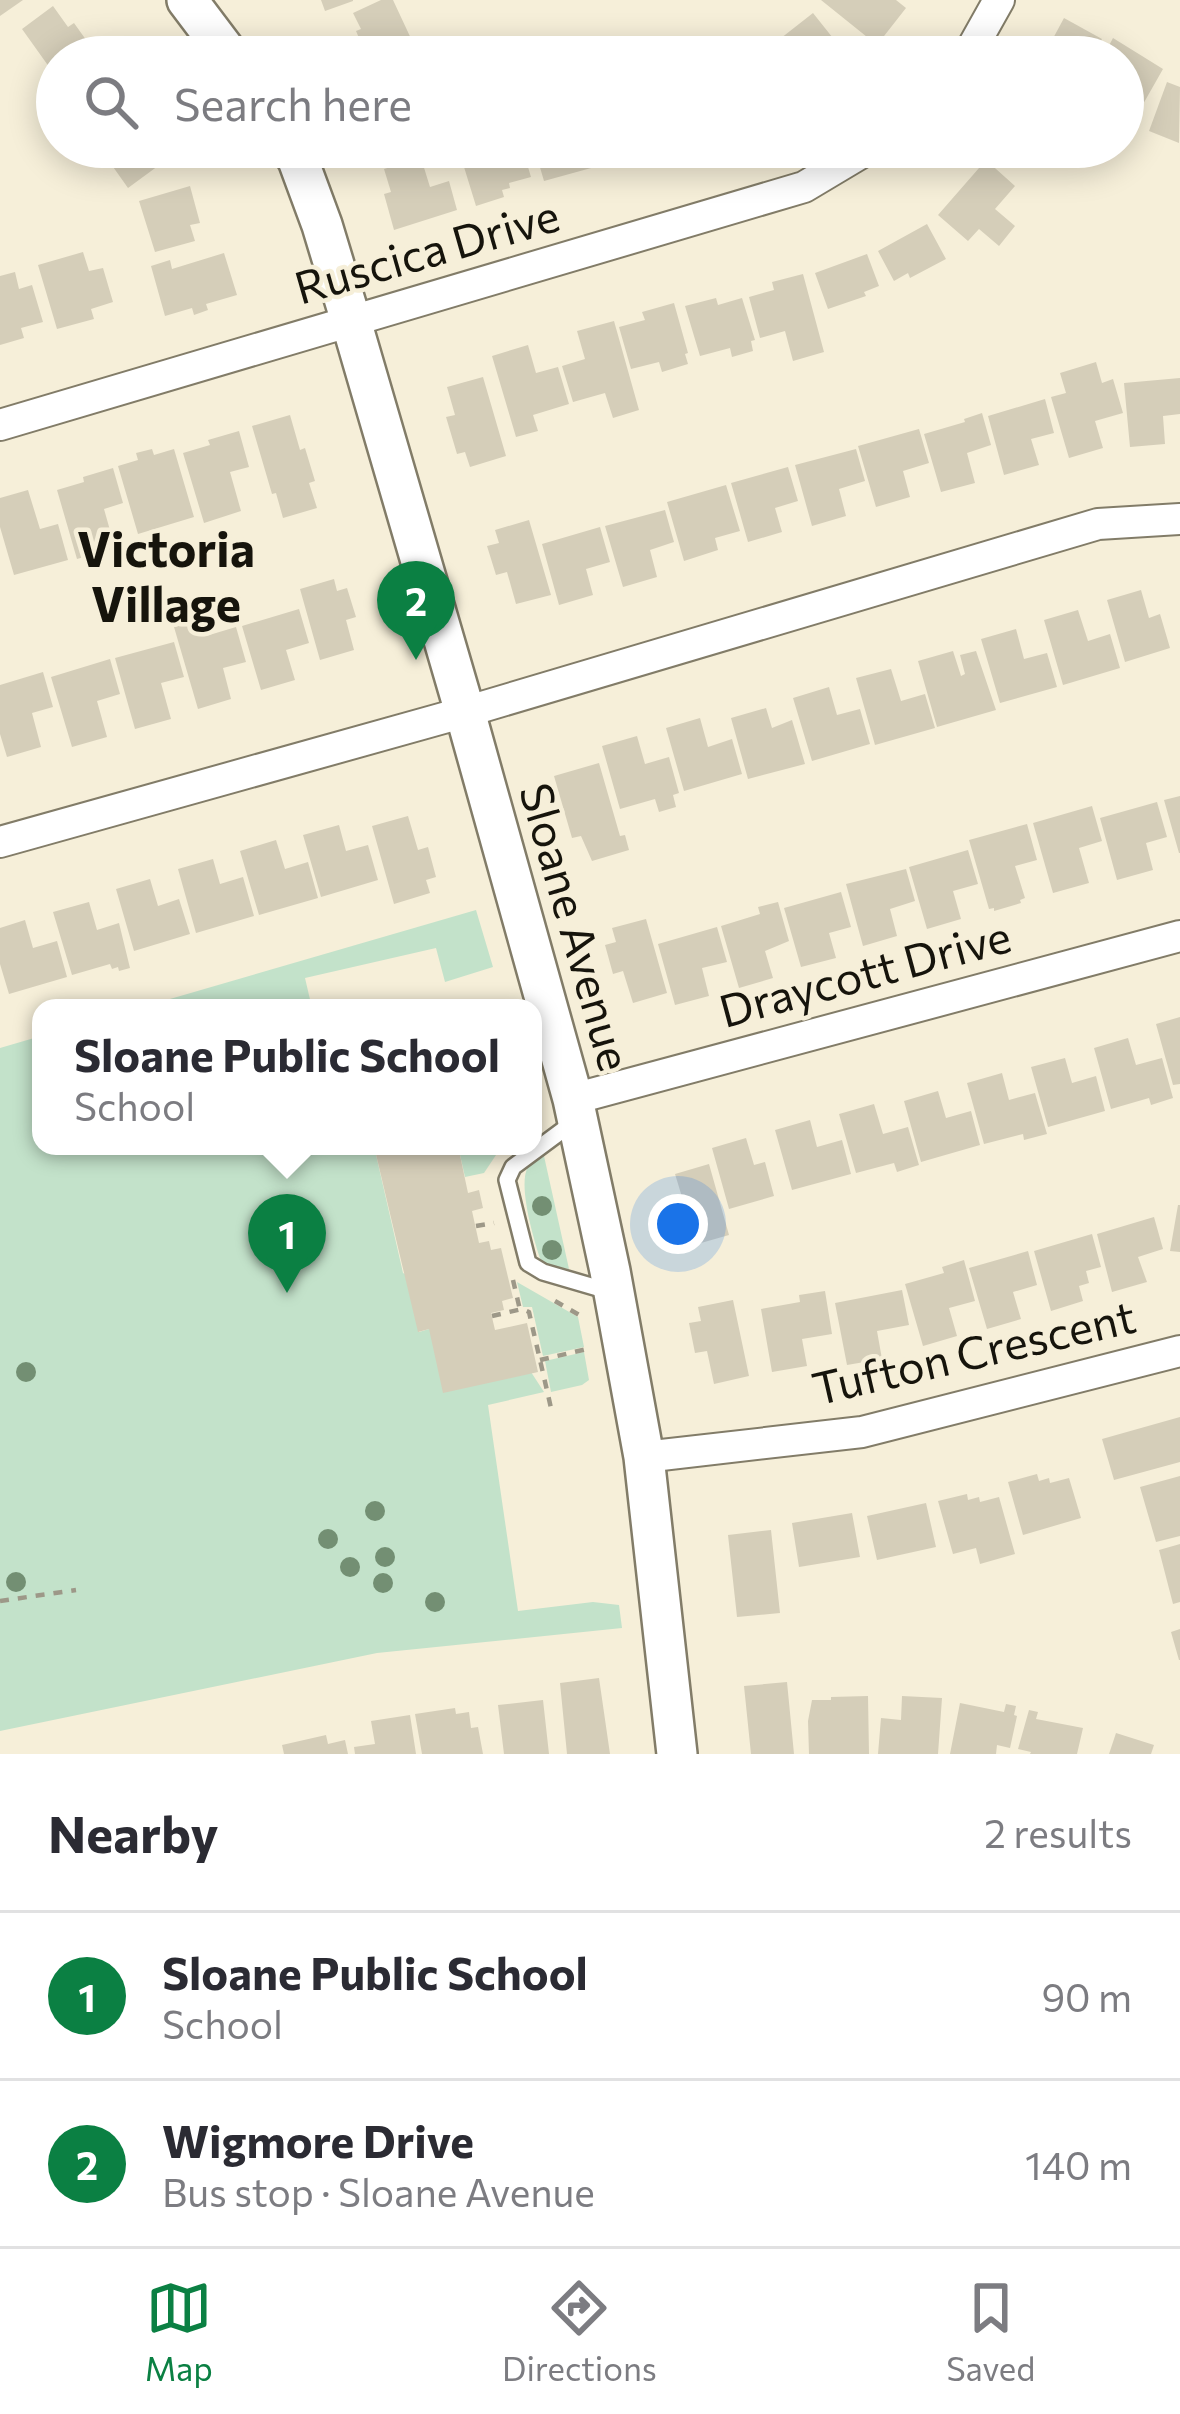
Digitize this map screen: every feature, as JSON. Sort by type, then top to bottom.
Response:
[{"type":"street","points":[[187,0],[214,36]]},
{"type":"street","points":[[979,36],[999,0]]},
{"type":"street","name":"Sloane Avenue","points":[[301,168],[351,321],[465,712],[575,1109],[644,1457],[677,1754]]},
{"type":"street","name":"Ruscica Drive","points":[[0,425],[804,187],[836,168]]},
{"type":"street","points":[[0,842],[465,712],[1098,524],[1180,519]]},
{"type":"street","name":"Draycott Drive","points":[[575,1109],[1180,936]]},
{"type":"street","name":"Tufton Crescent","points":[[644,1457],[862,1432],[1180,1352]]},
{"type":"lane","points":[[542,1140],[575,1109]]},
{"type":"lane","points":[[527,1155],[508,1174],[528,1263],[536,1270],[614,1292]]},
{"type":"path","points":[[476,1226],[498,1222]]},
{"type":"path","points":[[512,1275],[520,1310]]},
{"type":"path","points":[[492,1316],[520,1310],[530,1314],[551,1408]]},
{"type":"path","points":[[540,1360],[586,1349]]},
{"type":"path","points":[[0,1600],[76,1590]]},
{"type":"green space","points":[[476,910],[493,967],[445,982],[436,948],[305,978],[310,999],[170,999]]},
{"type":"green space","points":[[32,1039],[32,1155],[376,1155],[419,1332],[429,1329],[531,1372],[544,1392],[488,1405],[518,1611],[593,1602],[619,1605],[622,1628],[377,1653],[0,1731],[0,1048]]},
{"type":"green space","points":[[460,1155],[496,1155],[484,1173],[465,1177]]},
{"type":"green space","points":[[544,1156],[569,1269],[542,1264],[528,1215],[525,1176],[531,1162]]},
{"type":"green space","points":[[517,1282],[578,1317],[584,1347],[543,1356],[532,1307],[523,1307]]},
{"type":"green space","points":[[584,1352],[589,1380],[551,1392],[545,1361]]},
{"type":"building","points":[[0,0],[23,0],[0,16]]},
{"type":"building","points":[[321,0],[353,0],[353,1],[325,11]]},
{"type":"building","points":[[381,0],[393,0],[410,36],[358,36],[356,31],[361,29],[353,13]]},
{"type":"building","points":[[821,0],[896,0],[906,8],[884,36],[866,36]]},
{"type":"building","points":[[53,6],[68,27],[74,23],[83,36],[36,36],[36,49],[22,29]]},
{"type":"building","points":[[813,13],[831,36],[784,36]]},
{"type":"building","points":[[1064,18],[1097,36],[1054,36]]},
{"type":"building","points":[[1144,57],[1163,69],[1144,102]]},
{"type":"building","points":[[1167,82],[1180,87],[1179,143],[1149,131]]},
{"type":"building","points":[[114,168],[155,168],[128,188]]},
{"type":"building","points":[[424,168],[430,187],[449,181],[457,210],[394,230],[384,194],[391,192],[384,169]]},
{"type":"building","points":[[464,168],[528,168],[531,177],[509,183],[510,188],[502,190],[504,197],[476,206]]},
{"type":"building","points":[[540,168],[591,168],[544,181]]},
{"type":"building","points":[[979,168],[995,168],[1015,186],[995,209],[1015,226],[999,246],[979,229],[968,241],[938,215]]},
{"type":"building","points":[[190,186],[200,223],[190,225],[195,241],[155,252],[139,201]]},
{"type":"building","points":[[927,224],[946,259],[894,281],[878,251]]},
{"type":"building","points":[[83,252],[89,271],[103,268],[113,302],[91,309],[94,319],[57,329],[38,265]]},
{"type":"building","points":[[224,253],[237,295],[206,304],[208,310],[194,315],[192,308],[165,316],[151,266],[170,260],[172,269]]},
{"type":"building","points":[[867,254],[879,286],[864,292],[866,296],[828,309],[815,273]]},
{"type":"building","points":[[15,272],[19,289],[32,285],[43,322],[21,328],[24,338],[0,345],[0,276]]},
{"type":"building","points":[[803,274],[824,352],[793,361],[785,331],[760,338],[749,297],[774,290],[772,282]]},
{"type":"building","points":[[716,298],[718,305],[742,298],[755,340],[751,341],[753,351],[732,357],[730,348],[700,356],[685,306]]},
{"type":"building","points":[[674,303],[688,364],[662,372],[659,362],[631,369],[619,327],[645,320],[642,312]]},
{"type":"building","points":[[614,321],[639,410],[613,418],[605,393],[573,402],[562,366],[585,359],[577,331]]},
{"type":"building","points":[[528,345],[536,373],[558,367],[569,404],[533,415],[538,431],[516,437],[492,356]]},
{"type":"building","points":[[1096,362],[1102,383],[1113,379],[1123,413],[1095,421],[1103,448],[1069,458],[1051,397],[1066,393],[1060,373]]},
{"type":"building","points":[[483,377],[506,456],[470,467],[465,452],[457,454],[446,417],[455,415],[447,387]]},
{"type":"building","points":[[1180,378],[1180,414],[1163,416],[1165,444],[1130,447],[1124,383]]},
{"type":"building","points":[[1045,399],[1054,433],[1031,439],[1039,465],[1004,475],[988,416]]},
{"type":"building","points":[[982,413],[991,445],[967,453],[975,483],[941,492],[924,434]]},
{"type":"building","points":[[290,415],[315,481],[309,483],[317,508],[283,518],[252,426]]},
{"type":"building","points":[[919,429],[929,463],[903,471],[910,497],[876,507],[858,446]]},
{"type":"building","points":[[239,431],[249,467],[230,472],[241,511],[204,523],[183,453]]},
{"type":"building","points":[[152,449],[154,455],[174,449],[194,517],[138,534],[118,466]]},
{"type":"building","points":[[856,449],[865,481],[839,489],[846,516],[812,526],[795,465]]},
{"type":"building","points":[[788,467],[798,501],[775,508],[782,532],[748,542],[731,483]]},
{"type":"building","points":[[113,468],[123,503],[104,509],[115,548],[77,559],[57,490]]},
{"type":"building","points":[[726,485],[740,531],[715,538],[718,550],[684,561],[667,502]]},
{"type":"building","points":[[28,490],[40,529],[58,524],[68,560],[14,575],[0,527],[0,498]]},
{"type":"building","points":[[665,510],[674,542],[650,550],[657,577],[623,587],[605,526]]},
{"type":"building","points":[[529,520],[551,595],[516,604],[507,572],[496,575],[487,546],[499,543],[495,530]]},
{"type":"building","points":[[600,527],[610,562],[586,569],[593,595],[559,605],[542,544]]},
{"type":"building","points":[[334,579],[337,591],[347,588],[356,617],[346,620],[354,650],[320,660],[300,589]]},
{"type":"building","points":[[1141,590],[1149,618],[1160,614],[1170,648],[1125,662],[1107,600]]},
{"type":"building","points":[[299,609],[309,643],[286,650],[295,680],[261,690],[242,626]]},
{"type":"building","points":[[1078,610],[1088,641],[1110,634],[1120,668],[1063,685],[1044,620]]},
{"type":"building","points":[[202,619],[206,636],[236,627],[246,662],[223,668],[231,699],[198,709],[174,627]]},
{"type":"building","points":[[1016,629],[1024,659],[1047,653],[1057,687],[1000,703],[981,639]]},
{"type":"building","points":[[174,642],[184,677],[161,683],[171,719],[135,729],[115,658]]},
{"type":"building","points":[[953,651],[961,676],[965,674],[960,655],[976,651],[996,710],[937,727],[918,661]]},
{"type":"building","points":[[110,659],[120,694],[97,701],[107,737],[72,747],[51,677]]},
{"type":"building","points":[[891,669],[901,701],[925,694],[935,728],[875,745],[856,678]]},
{"type":"building","points":[[43,672],[53,707],[32,713],[41,747],[7,757],[0,734],[0,685]]},
{"type":"building","points":[[829,687],[837,715],[860,709],[870,744],[812,761],[793,698]]},
{"type":"building","points":[[766,708],[772,728],[792,720],[805,764],[748,779],[731,718]]},
{"type":"building","points":[[700,718],[708,747],[732,739],[742,774],[684,791],[666,728]]},
{"type":"building","points":[[637,736],[645,764],[669,757],[679,793],[673,795],[676,807],[659,812],[655,799],[620,809],[602,746]]},
{"type":"building","points":[[599,763],[620,836],[625,835],[629,850],[592,861],[581,836],[572,838],[554,776]]},
{"type":"building","points":[[1180,796],[1180,853],[1179,853],[1164,800]]},
{"type":"building","points":[[1157,802],[1167,837],[1146,843],[1153,870],[1117,880],[1100,818]]},
{"type":"building","points":[[1092,806],[1102,841],[1079,848],[1089,883],[1053,893],[1033,823]]},
{"type":"building","points":[[408,816],[418,850],[428,847],[436,877],[426,880],[430,893],[394,904],[372,826]]},
{"type":"building","points":[[1027,824],[1037,860],[1015,866],[1025,898],[1021,903],[989,909],[969,840]]},
{"type":"building","points":[[339,825],[346,851],[368,845],[378,880],[321,897],[303,835]]},
{"type":"building","points":[[276,840],[285,869],[308,862],[318,898],[259,915],[240,851]]},
{"type":"building","points":[[968,850],[978,884],[953,891],[961,919],[927,929],[909,867]]},
{"type":"building","points":[[213,859],[220,884],[243,877],[254,916],[196,933],[178,869]]},
{"type":"building","points":[[906,869],[915,901],[890,909],[897,936],[863,946],[846,884]]},
{"type":"building","points":[[150,879],[158,906],[179,899],[190,934],[134,951],[116,889]]},
{"type":"building","points":[[841,892],[851,927],[829,933],[836,958],[801,967],[784,908]]},
{"type":"building","points":[[89,902],[97,930],[119,923],[130,968],[119,971],[110,964],[72,975],[53,912]]},
{"type":"building","points":[[778,902],[789,941],[765,951],[773,978],[739,988],[721,926],[760,914],[758,907]]},
{"type":"building","points":[[646,919],[667,993],[633,1003],[623,971],[613,974],[605,945],[616,942],[612,928]]},
{"type":"building","points":[[25,920],[33,948],[57,941],[67,977],[9,994],[0,964],[0,928]]},
{"type":"building","points":[[717,927],[727,962],[702,968],[709,996],[675,1005],[658,944]]},
{"type":"building","points":[[1180,1017],[1180,1084],[1173,1085],[1156,1024]]},
{"type":"building","points":[[1128,1038],[1136,1065],[1162,1058],[1173,1098],[1151,1105],[1149,1098],[1111,1109],[1094,1048]]},
{"type":"building","points":[[1065,1058],[1072,1083],[1096,1076],[1105,1111],[1048,1127],[1031,1067]]},
{"type":"building","points":[[1002,1073],[1009,1100],[1035,1093],[1047,1134],[1024,1140],[1023,1134],[984,1144],[967,1083]]},
{"type":"building","points":[[938,1091],[946,1118],[971,1111],[980,1145],[921,1162],[904,1101]]},
{"type":"building","points":[[874,1104],[883,1134],[908,1127],[919,1165],[897,1172],[894,1163],[856,1173],[839,1114]]},
{"type":"building","points":[[810,1120],[817,1147],[842,1140],[851,1174],[792,1190],[775,1130]]},
{"type":"building","points":[[746,1138],[754,1165],[765,1162],[774,1196],[729,1209],[712,1148]]},
{"type":"building","points":[[376,1155],[460,1155],[468,1193],[479,1190],[483,1208],[472,1211],[479,1243],[489,1241],[491,1250],[501,1248],[513,1298],[502,1301],[504,1310],[491,1313],[495,1330],[527,1323],[538,1372],[443,1393],[429,1329],[418,1332]]},
{"type":"building","points":[[709,1164],[729,1235],[694,1245],[691,1233],[682,1235],[674,1207],[674,1199],[682,1197],[675,1174]]},
{"type":"building","points":[[1180,1205],[1180,1252],[1170,1251]]},
{"type":"building","points":[[1154,1217],[1163,1249],[1138,1257],[1147,1282],[1112,1292],[1097,1234]]},
{"type":"building","points":[[1092,1234],[1101,1267],[1086,1271],[1089,1283],[1079,1286],[1083,1301],[1051,1311],[1034,1251]]},
{"type":"building","points":[[1028,1251],[1037,1285],[1013,1292],[1021,1319],[987,1329],[969,1268]]},
{"type":"building","points":[[964,1260],[975,1301],[949,1308],[957,1336],[923,1346],[905,1284],[944,1273],[942,1267]]},
{"type":"building","points":[[902,1290],[909,1325],[877,1331],[882,1359],[847,1365],[835,1303]]},
{"type":"building","points":[[825,1291],[832,1334],[802,1339],[807,1366],[772,1372],[761,1309],[800,1302],[799,1295]]},
{"type":"building","points":[[733,1300],[749,1376],[714,1384],[707,1351],[695,1353],[689,1323],[701,1321],[698,1307]]},
{"type":"building","points":[[1180,1417],[1180,1462],[1114,1480],[1102,1439]]},
{"type":"building","points":[[1037,1474],[1039,1481],[1049,1478],[1050,1483],[1069,1478],[1081,1518],[1023,1535],[1008,1482]]},
{"type":"building","points":[[1180,1476],[1180,1536],[1156,1542],[1140,1487]]},
{"type":"building","points":[[967,1494],[968,1500],[979,1497],[980,1502],[999,1497],[1015,1554],[980,1564],[976,1548],[953,1554],[938,1501]]},
{"type":"building","points":[[926,1503],[936,1547],[877,1560],[867,1516]]},
{"type":"building","points":[[852,1513],[860,1557],[799,1567],[792,1523]]},
{"type":"building","points":[[771,1530],[780,1613],[737,1617],[728,1535]]},
{"type":"building","points":[[1180,1544],[1180,1602],[1173,1604],[1159,1550]]},
{"type":"building","points":[[1180,1629],[1180,1660],[1179,1660],[1171,1632]]},
{"type":"building","points":[[599,1678],[610,1754],[567,1754],[560,1683]]},
{"type":"building","points":[[787,1682],[794,1754],[751,1754],[744,1686]]},
{"type":"building","points":[[868,1696],[869,1754],[809,1754],[812,1700]]},
{"type":"building","points":[[902,1696],[942,1698],[938,1754],[878,1754],[881,1718],[901,1720]]},
{"type":"building","points":[[543,1700],[549,1754],[504,1754],[498,1705]]},
{"type":"building","points":[[960,1703],[1004,1712],[1006,1704],[1016,1706],[1010,1748],[997,1745],[996,1754],[950,1754]]},
{"type":"building","points":[[455,1708],[456,1714],[469,1712],[471,1728],[478,1727],[483,1754],[422,1754],[415,1714]]},
{"type":"building","points":[[1029,1710],[1038,1712],[1036,1719],[1083,1728],[1077,1754],[1030,1754],[1018,1749]]},
{"type":"building","points":[[410,1715],[416,1754],[355,1754],[354,1747],[375,1744],[371,1721]]},
{"type":"building","points":[[1116,1733],[1154,1745],[1151,1754],[1109,1754]]},
{"type":"building","points":[[326,1735],[328,1744],[345,1740],[348,1754],[284,1754],[282,1745]]},
{"type":"place","name":"Wigmore Drive","points":[[416,660]]},
{"type":"place","name":"Sloane Public School","points":[[287,1293]]},
{"type":"district","name":"Victoria Village","points":[[166,578]]}]
